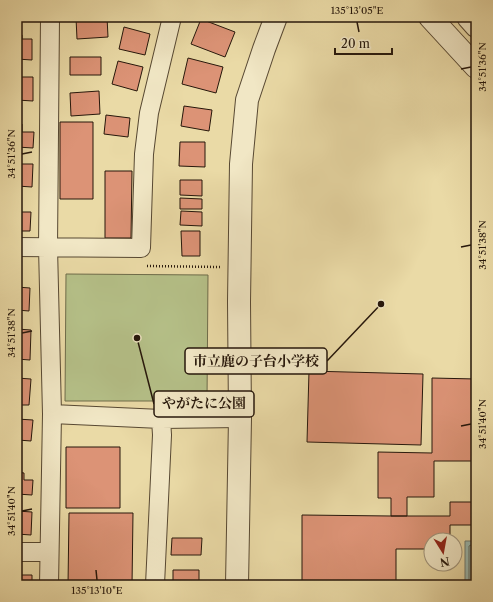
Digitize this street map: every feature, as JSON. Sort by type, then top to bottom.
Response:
[{"type":"street","points":[[50,17],[48,247],[52,414],[49,552],[50,585]]},
{"type":"street","points":[[17,247],[141,248],[144,154],[149,113],[172,17]]},
{"type":"street","points":[[237,585],[240,418],[239,294],[241,164],[247,100],[276,17]]},
{"type":"street","points":[[430,17],[476,67]]},
{"type":"street","points":[[468,17],[476,26]]},
{"type":"street","points":[[52,414],[161,419],[240,418]]},
{"type":"street","points":[[155,585],[162,435],[161,419]]},
{"type":"street","points":[[17,552],[49,552]]},
{"type":"green space","points":[[66,274],[208,275],[207,401],[65,401]]},
{"type":"water","points":[[465,541],[476,541],[476,585],[465,585]]},
{"type":"building","points":[[107,17],[108,37],[77,39],[76,18]]},
{"type":"building","points":[[228,17],[238,17],[237,20]]},
{"type":"building","points":[[201,19],[235,32],[225,57],[191,44]]},
{"type":"building","points":[[124,27],[150,34],[145,55],[119,49]]},
{"type":"building","points":[[17,35],[22,35],[22,39],[32,39],[32,60],[17,59]]},
{"type":"building","points":[[70,57],[101,57],[101,75],[70,75]]},
{"type":"building","points":[[188,58],[223,67],[216,93],[182,84]]},
{"type":"building","points":[[118,61],[143,67],[137,91],[112,84]]},
{"type":"building","points":[[17,77],[33,77],[33,101],[17,100]]},
{"type":"building","points":[[99,91],[100,114],[71,116],[70,93]]},
{"type":"building","points":[[184,106],[212,110],[209,131],[181,126]]},
{"type":"building","points":[[106,115],[130,118],[128,137],[104,134]]},
{"type":"building","points":[[60,122],[93,122],[93,199],[60,199]]},
{"type":"building","points":[[17,124],[22,124],[22,132],[34,132],[33,148],[17,147]]},
{"type":"building","points":[[180,142],[205,142],[205,167],[179,166]]},
{"type":"building","points":[[17,164],[33,164],[32,187],[17,186]]},
{"type":"building","points":[[105,171],[132,171],[131,238],[105,238]]},
{"type":"building","points":[[180,180],[202,180],[202,196],[180,195]]},
{"type":"building","points":[[180,198],[202,199],[202,209],[180,209]]},
{"type":"building","points":[[181,211],[202,212],[202,226],[180,225]]},
{"type":"building","points":[[17,212],[31,212],[30,231],[17,231]]},
{"type":"building","points":[[181,231],[200,231],[200,256],[182,256]]},
{"type":"building","points":[[17,287],[30,288],[29,311],[17,310]]},
{"type":"building","points":[[17,329],[31,330],[30,360],[17,359]]},
{"type":"building","points":[[309,371],[423,374],[421,445],[307,442]]},
{"type":"building","points":[[17,378],[31,379],[29,405],[17,405]]},
{"type":"building","points":[[432,378],[476,379],[476,461],[434,461],[434,497],[407,497],[407,516],[391,516],[391,498],[378,498],[378,452],[432,453]]},
{"type":"building","points":[[17,419],[33,420],[31,441],[18,440],[18,447]]},
{"type":"building","points":[[66,447],[120,447],[120,508],[66,508]]},
{"type":"building","points":[[17,472],[24,473],[24,480],[33,480],[32,495],[17,494]]},
{"type":"building","points":[[450,502],[476,502],[476,525],[450,525],[450,532],[423,532],[423,549],[396,549],[396,585],[302,585],[302,515],[450,516]]},
{"type":"building","points":[[17,511],[32,512],[31,535],[17,534]]},
{"type":"building","points":[[69,513],[133,513],[132,585],[68,585]]},
{"type":"building","points":[[172,538],[202,538],[201,555],[171,555]]},
{"type":"building","points":[[173,570],[199,570],[199,585],[173,585]]},
{"type":"building","points":[[17,575],[32,575],[32,585],[17,585]]},
{"type":"place","name":"市立鹿の子台小学校","points":[[381,304]]},
{"type":"place","name":"やがたに公園","points":[[137,338]]}]
